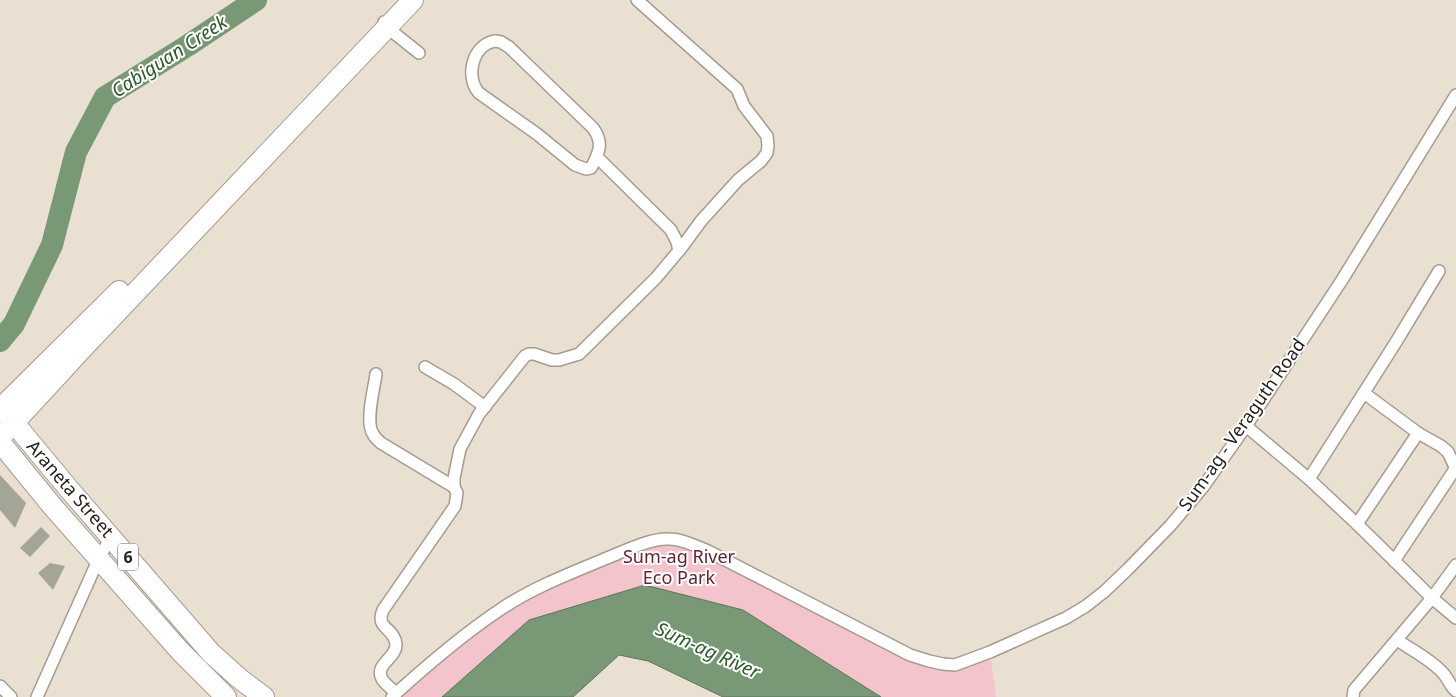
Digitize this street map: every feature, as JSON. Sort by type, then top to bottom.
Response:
[{"type":"highway","points":[[0,440],[5,413],[82,349],[384,23],[400,0]]},
{"type":"highway","points":[[384,23],[413,0]]},
{"type":"highway","name":"Araneta Street","points":[[5,413],[211,653],[264,697]]},
{"type":"highway","name":"Araneta Street","points":[[0,440],[53,507],[195,666],[226,697]]},
{"type":"street","points":[[394,695],[382,678],[380,671],[396,645],[394,638],[380,621],[380,617],[455,506],[457,497],[454,478],[460,449],[479,414],[525,356],[534,354],[552,360],[559,360],[579,354],[656,278],[679,252],[701,221],[738,180],[761,161],[767,153],[767,136],[744,106],[737,89],[637,0]]},
{"type":"street","points":[[384,23],[419,53]]},
{"type":"street","points":[[494,41],[501,42],[508,47],[593,128],[599,135],[600,147],[597,157],[591,168],[580,167],[537,134],[479,94],[473,84],[471,73],[475,57],[483,45],[494,41]]},
{"type":"street","name":"Sum-ag - Veraguth Road","points":[[394,695],[454,644],[503,608],[544,586],[629,549],[668,538],[684,541],[708,550],[910,654],[943,664],[954,665],[990,652],[1066,618],[1105,592],[1170,526],[1202,487],[1246,426],[1342,280],[1456,95]]},
{"type":"street","points":[[597,157],[671,230],[677,242],[679,252]]},
{"type":"street","points":[[1309,479],[1401,335],[1439,271]]},
{"type":"street","points":[[425,367],[454,384],[485,407]]},
{"type":"street","points":[[376,374],[370,412],[370,428],[373,435],[381,444],[454,486]]},
{"type":"street","points":[[1364,393],[1418,433],[1448,452],[1453,451],[1456,469],[1394,561]]},
{"type":"street","points":[[1246,426],[1309,479],[1358,524],[1432,598],[1456,618]]},
{"type":"street","points":[[1358,524],[1418,433]]},
{"type":"street","points":[[37,697],[99,558],[111,537]]},
{"type":"street","points":[[1354,697],[1354,690],[1432,598],[1456,564]]},
{"type":"street","points":[[1397,640],[1428,660],[1443,673],[1454,690],[1444,697]]},
{"type":"street","points":[[0,686],[11,697]]},
{"type":"green space","name":"Sum-ag River Eco Park","points":[[668,538],[943,664],[990,652],[996,697],[881,697],[743,610],[529,620],[442,697],[392,697],[454,643],[544,586]]},
{"type":"water","name":"Sum-ag River","points":[[645,585],[743,610],[881,697],[723,697],[648,661],[619,655],[573,697],[442,697],[529,620]]},
{"type":"building","points":[[0,475],[26,503],[15,528],[0,510]]},
{"type":"building","points":[[41,527],[50,536],[30,557],[20,548]]},
{"type":"building","points":[[50,563],[65,566],[53,590],[38,573]]},
{"type":"waterway","name":"Cabiguan Creek","points":[[0,341],[14,324],[52,245],[76,152],[105,97],[256,0]]}]
